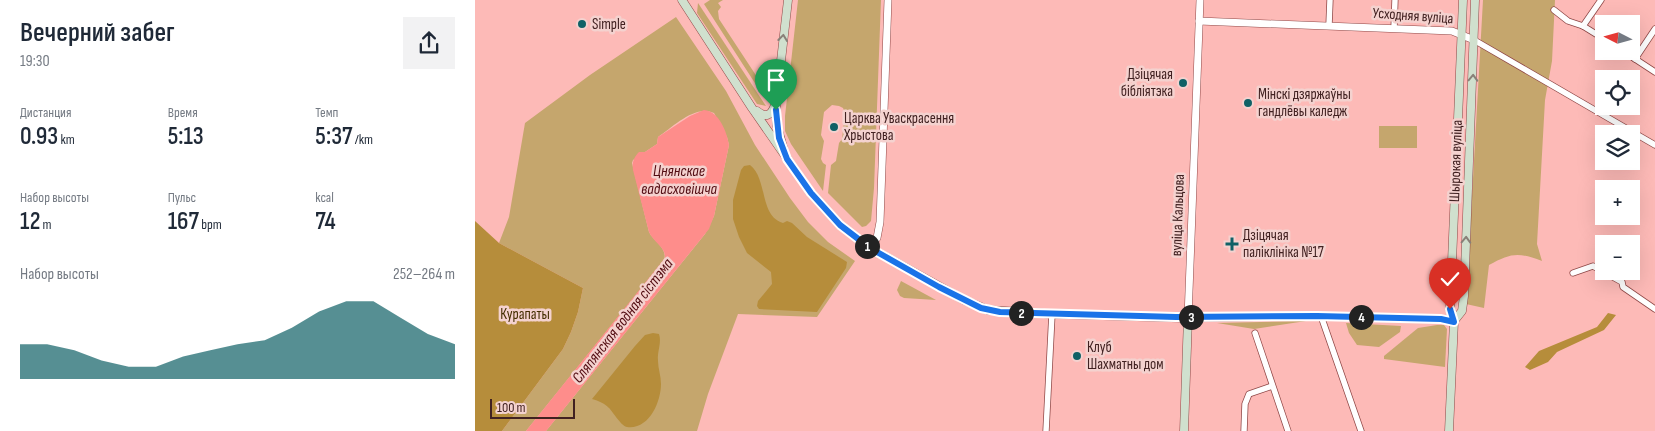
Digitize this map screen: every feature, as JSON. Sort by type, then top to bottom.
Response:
[{"type":"main road","points":[[694,0],[683,3],[787,159],[823,208],[840,225],[870,248],[963,300],[981,308],[1000,312],[1188,318]]},
{"type":"main road","points":[[787,159],[779,138],[776,104],[788,0]]},
{"type":"main road","name":"Шырокая вуліца","points":[[1449,431],[1454,322],[1450,309],[1463,0]]},
{"type":"main road","name":"Шырокая вуліца","points":[[1454,322],[1461,310],[1464,296],[1475,0]]},
{"type":"main road","points":[[752,108],[766,116],[772,113],[776,104]]},
{"type":"main road","name":"вуліца Кальцова","points":[[1184,431],[1188,318]]},
{"type":"street","points":[[870,248],[877,238],[880,222],[888,0]]},
{"type":"street","name":"вуліца Кальцова","points":[[1188,318],[1200,0]]},
{"type":"street","points":[[1329,25],[1330,0]]},
{"type":"street","points":[[1394,28],[1395,0]]},
{"type":"street","points":[[1583,26],[1601,0]]},
{"type":"street","points":[[1555,10],[1568,21],[1583,26],[1595,33]]},
{"type":"street","name":"Усходняя вуліца","points":[[1199,21],[1329,25],[1461,33],[1655,145]]},
{"type":"street","points":[[1640,52],[1655,29]]},
{"type":"street","points":[[1637,60],[1655,72]]},
{"type":"street","points":[[1573,273],[1593,266],[1622,282],[1623,287],[1655,309]]},
{"type":"street","points":[[1047,431],[1051,314]]},
{"type":"street","points":[[1188,318],[1321,316],[1441,319],[1454,322]]},
{"type":"street","points":[[1321,316],[1361,431]]},
{"type":"street","points":[[1255,333],[1288,431]]},
{"type":"street","points":[[1244,431],[1245,404],[1249,394],[1272,386]]},
{"type":"shaded area","points":[[710,0],[723,0],[718,3],[721,7],[718,11],[719,19],[761,83],[760,91],[704,4]]},
{"type":"shaded area","points":[[798,0],[881,0],[874,188],[871,221],[866,226],[862,227],[828,193],[831,165],[836,161],[839,143],[842,139],[845,113],[843,108],[832,105],[824,112],[821,135],[824,141],[821,159],[826,165],[823,191],[791,144],[785,131]]},
{"type":"shaded area","points":[[1483,0],[1555,0],[1552,61],[1545,100],[1537,244],[1542,261],[1527,256],[1515,255],[1503,258],[1489,265],[1484,308],[1466,304]]},
{"type":"shaded area","points":[[698,3],[766,106],[757,104],[697,13]]},
{"type":"shaded area","points":[[676,17],[726,91],[755,145],[790,198],[808,222],[828,242],[855,261],[817,317],[738,314],[708,394],[697,431],[546,431],[705,234],[714,216],[729,145],[727,137],[714,113],[707,111],[692,114],[658,137],[657,144],[633,160],[632,163],[649,232],[664,252],[664,260],[526,431],[502,431],[563,349],[578,312],[583,288],[499,243],[509,217],[525,123],[590,75]]},
{"type":"shaded area","points":[[1379,126],[1417,126],[1417,148],[1379,148]]},
{"type":"shaded area","points":[[901,281],[936,300],[904,298],[900,296],[897,290]]},
{"type":"shaded area","points":[[1306,321],[1254,329],[1217,323]]},
{"type":"shaded area","points":[[1346,323],[1401,326],[1400,332],[1379,347],[1357,345],[1349,333]]},
{"type":"shaded area","points":[[1444,325],[1447,329],[1445,367],[1384,359],[1384,356],[1418,328]]},
{"type":"green space","points":[[750,165],[756,171],[770,213],[775,219],[783,223],[787,221],[792,223],[807,237],[847,262],[846,268],[817,312],[759,309],[757,306],[758,301],[772,284],[771,272],[747,253],[733,219],[733,200],[741,170],[744,166]]},
{"type":"green space","name":"Курапаты","points":[[475,221],[499,243],[583,288],[578,312],[563,349],[502,431],[475,431]]},
{"type":"green space","points":[[1608,313],[1616,315],[1604,330],[1557,352],[1548,362],[1530,370],[1525,367],[1539,351],[1597,327]]},
{"type":"green space","points":[[659,334],[660,337],[658,364],[661,384],[659,399],[652,413],[642,424],[635,427],[627,427],[620,422],[607,406],[592,399],[645,335]]},
{"type":"water","name":"Цнянскае вадасховішча","points":[[704,110],[709,111],[718,118],[724,128],[729,145],[714,216],[709,229],[546,431],[526,431],[665,258],[665,254],[649,232],[633,170],[633,162],[639,152],[645,152],[657,144],[658,137],[690,116]]},
{"type":"place","name":"Simple","points":[[582,24]]},
{"type":"place","name":"Дзіцячая бібліятэка","points":[[1183,83]]},
{"type":"place","name":"Мінскі дзяржаўны гандлёвы каледж","points":[[1248,103]]},
{"type":"place","name":"Царква Уваскрасення Хрыстова","points":[[834,127]]},
{"type":"place","name":"Дзіцячая паліклініка №17","points":[[1232,244]]},
{"type":"place","name":"Клуб Шахматны дом","points":[[1077,356]]},
{"type":"route","points":[[776,110],[779,138],[787,159],[823,208],[840,225],[870,248],[902,268],[981,308],[1000,312],[1051,314],[1188,318],[1317,316],[1441,319],[1454,322],[1450,309]]},
{"type":"water label","name":"Сляпянская водная сістэма","points":[[623,321]]}]
